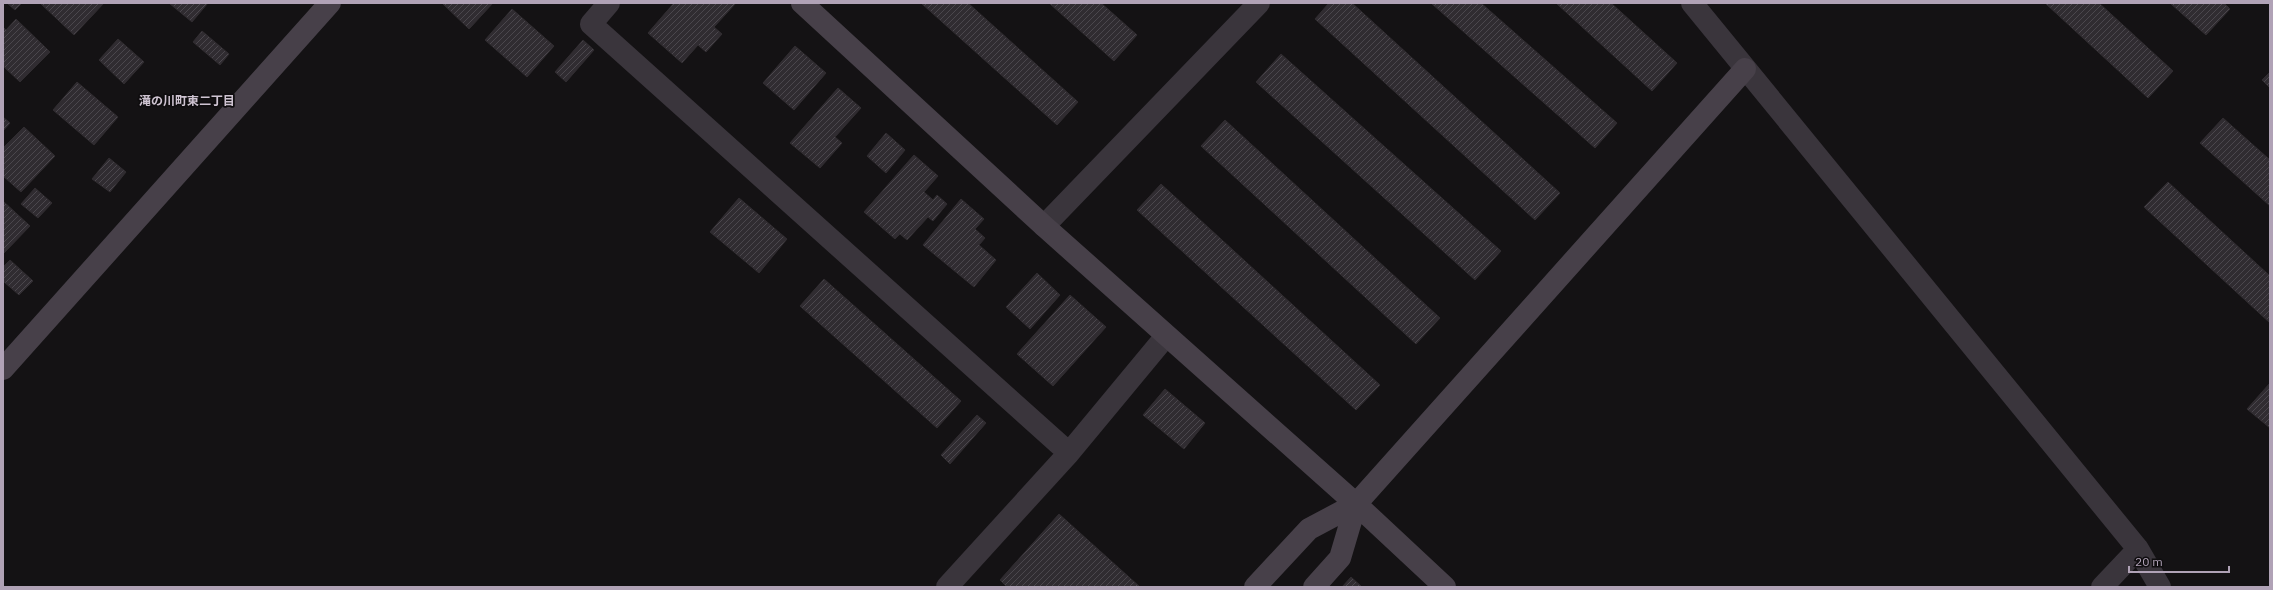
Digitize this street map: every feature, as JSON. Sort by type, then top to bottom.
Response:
[{"type":"street","points":[[3,369],[330,3]]},
{"type":"street","points":[[609,3],[591,24],[1069,453]]},
{"type":"street","points":[[802,3],[1044,226],[1356,504],[1445,587]]},
{"type":"street","points":[[1044,226],[1259,3]]},
{"type":"street","points":[[1692,3],[2138,549],[2160,587]]},
{"type":"street","points":[[1255,587],[1310,529],[1356,504],[1745,69]]},
{"type":"street","points":[[947,587],[1069,453],[1166,336]]},
{"type":"street","points":[[1314,587],[1340,558],[1356,504]]},
{"type":"street","points":[[2102,587],[2138,549]]},
{"type":"building","points":[[7,3],[22,3],[15,10]]},
{"type":"building","points":[[40,3],[104,3],[74,35]]},
{"type":"building","points":[[169,3],[208,3],[192,22]]},
{"type":"building","points":[[442,3],[493,3],[469,29]]},
{"type":"building","points":[[674,3],[736,3],[714,27],[722,34],[706,52],[698,45],[682,63],[648,33]]},
{"type":"building","points":[[921,3],[968,3],[1078,102],[1057,125]]},
{"type":"building","points":[[1049,3],[1101,3],[1137,35],[1114,61]]},
{"type":"building","points":[[1329,3],[1352,3],[1560,193],[1535,220],[1315,19]]},
{"type":"building","points":[[1431,3],[1481,3],[1617,123],[1595,148]]},
{"type":"building","points":[[1556,3],[1611,3],[1677,63],[1652,91]]},
{"type":"building","points":[[2045,3],[2099,3],[2173,71],[2148,98]]},
{"type":"building","points":[[2170,3],[2224,3],[2230,9],[2206,35]]},
{"type":"building","points":[[512,9],[554,46],[527,77],[485,40]]},
{"type":"building","points":[[16,19],[50,52],[20,82],[3,66],[3,27],[6,30]]},
{"type":"building","points":[[202,31],[229,54],[220,65],[193,42]]},
{"type":"building","points":[[118,39],[144,62],[124,84],[99,60]]},
{"type":"building","points":[[583,40],[594,50],[566,82],[555,72]]},
{"type":"building","points":[[795,46],[826,73],[794,110],[763,83]]},
{"type":"building","points":[[1281,54],[1501,251],[1475,280],[1256,82]]},
{"type":"building","points":[[2270,72],[2270,88],[2262,80]]},
{"type":"building","points":[[77,82],[118,117],[94,145],[53,110]]},
{"type":"building","points":[[838,88],[861,108],[835,137],[842,143],[820,168],[790,143]]},
{"type":"building","points":[[3,117],[10,123],[3,131]]},
{"type":"building","points":[[2223,118],[2270,160],[2270,206],[2200,143]]},
{"type":"building","points":[[1225,120],[1440,318],[1416,344],[1201,146]]},
{"type":"building","points":[[24,127],[55,156],[21,192],[3,176],[3,148]]},
{"type":"building","points":[[886,133],[905,150],[886,173],[867,156]]},
{"type":"building","points":[[914,155],[938,176],[924,192],[933,200],[937,195],[947,204],[933,221],[928,217],[907,240],[900,234],[895,239],[864,212]]},
{"type":"building","points":[[109,158],[126,172],[110,192],[92,179]]},
{"type":"building","points":[[2168,182],[2270,276],[2270,323],[2144,207]]},
{"type":"building","points":[[1161,184],[1380,385],[1356,410],[1137,210]]},
{"type":"building","points":[[35,188],[52,203],[38,218],[21,204]]},
{"type":"building","points":[[739,198],[787,239],[759,273],[710,232]]},
{"type":"building","points":[[961,199],[984,219],[975,229],[985,238],[979,245],[996,260],[974,287],[923,245]]},
{"type":"building","points":[[3,201],[30,226],[4,253],[3,252]]},
{"type":"building","points":[[10,260],[33,281],[19,295],[3,281],[3,267]]},
{"type":"building","points":[[1037,273],[1060,295],[1030,329],[1006,307]]},
{"type":"building","points":[[824,279],[961,401],[937,428],[800,306]]},
{"type":"building","points":[[1070,295],[1106,327],[1053,386],[1017,354]]},
{"type":"building","points":[[2270,383],[2270,428],[2247,409]]},
{"type":"building","points":[[1165,389],[1205,423],[1184,449],[1143,415]]},
{"type":"building","points":[[977,415],[986,423],[950,464],[941,455]]},
{"type":"building","points":[[1059,514],[1140,587],[1007,587],[1000,580]]},
{"type":"building","points":[[1351,577],[1362,587],[1342,587]]},
{"type":"district","name":"滝の川町東二丁目","points":[[187,100]]}]
